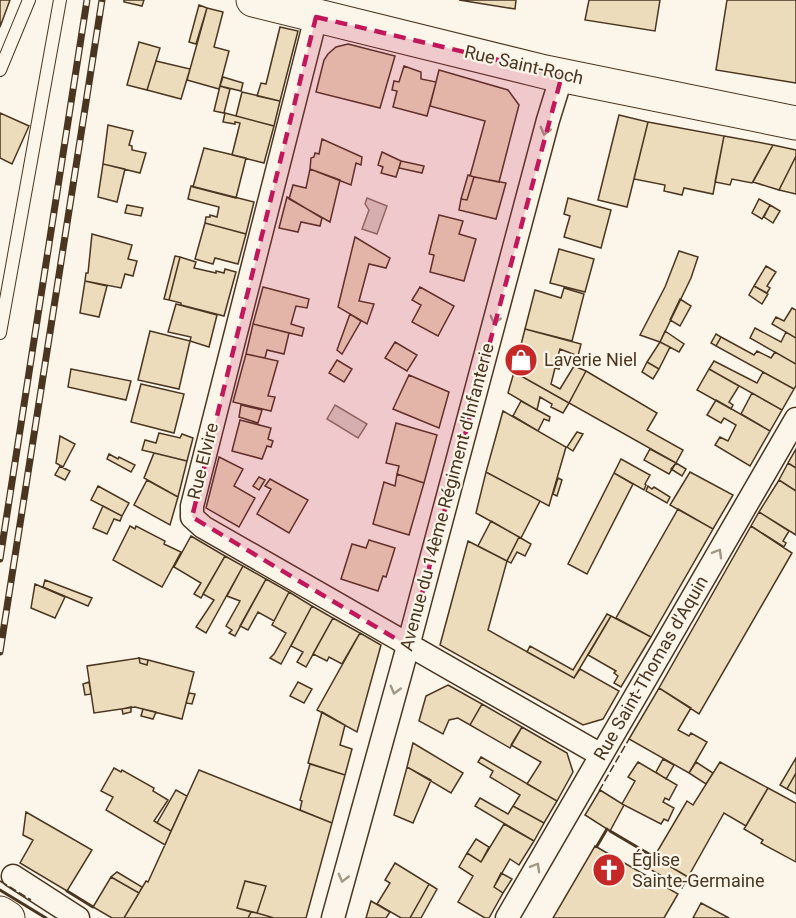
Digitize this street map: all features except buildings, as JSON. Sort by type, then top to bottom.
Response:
[{"type":"street","name":"Rue Saint-Roch","points":[[253,0],[562,75],[796,123]]},
{"type":"street","name":"Rue Elvire","points":[[316,17],[192,506],[192,517],[203,527],[601,755]]},
{"type":"street","name":"Avenue du 14ème Régiment d'Infanterie","points":[[333,918],[562,75]]},
{"type":"street","name":"Rue Saint-Thomas d'Aquin","points":[[507,918],[796,419]]},
{"type":"street","points":[[13,876],[78,918]]},
{"type":"street","points":[[0,913],[8,918]]},
{"type":"lane","points":[[0,70],[29,0]]},
{"type":"lane","points":[[0,333],[60,0]]},
{"type":"highlighted area","points":[[316,17],[562,75],[408,646],[192,517]]},
{"type":"shaded area","points":[[367,198],[387,206],[377,234],[362,229],[369,210],[365,204]]},
{"type":"shaded area","points":[[335,405],[367,424],[358,438],[327,419]]},
{"type":"railway","points":[[0,559],[87,0]]},
{"type":"railway","points":[[0,652],[102,0]]},
{"type":"fence","points":[[599,791],[629,739]]},
{"type":"fence","points":[[0,881],[31,900]]},
{"type":"wall","points":[[597,846],[607,829]]},
{"type":"wall","points":[[610,831],[654,857]]},
{"type":"wall","points":[[0,890],[46,918]]},
{"type":"wall","points":[[67,891],[93,907]]},
{"type":"place","name":"Laverie Niel","points":[[521,360]]},
{"type":"place","name":"Église Sainte-Germaine","points":[[609,870]]}]
